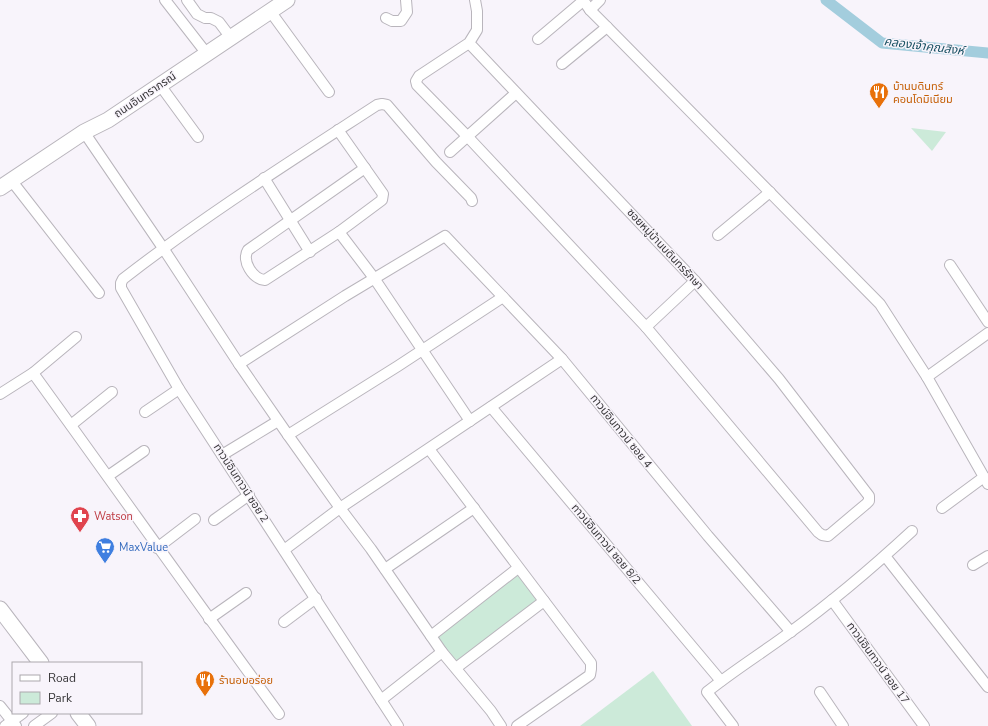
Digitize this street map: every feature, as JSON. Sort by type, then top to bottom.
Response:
[{"type":"street","points":[[165,0],[207,54]]},
{"type":"street","points":[[187,0],[197,14],[219,22],[231,38]]},
{"type":"street","name":"ถนนอินทราภรณ์","points":[[5,184],[84,132],[108,120],[287,0]]},
{"type":"street","points":[[386,18],[392,21],[401,21],[407,12],[406,0]]},
{"type":"street","points":[[474,0],[477,11],[477,30],[469,43],[419,76],[416,81],[417,85],[468,136],[646,327],[695,281]]},
{"type":"street","points":[[538,40],[583,0],[590,10],[880,304],[927,377],[986,481],[942,508]]},
{"type":"street","points":[[590,10],[600,0]]},
{"type":"street","points":[[270,11],[329,92]]},
{"type":"street","points":[[562,64],[607,27]]},
{"type":"street","name":"ซอยหมู่บ้านบดินทรรักษา","points":[[469,43],[695,281],[779,379],[869,496],[869,501],[828,536],[822,535],[646,327]]},
{"type":"street","points":[[160,85],[198,137]]},
{"type":"street","points":[[450,152],[516,93]]},
{"type":"street","name":"ทาวน์อินทาวน์ ซอย 2","points":[[398,726],[179,389],[121,288],[121,283],[123,279],[163,248],[264,178],[377,105],[387,105],[436,162],[472,198],[472,202]]},
{"type":"street","points":[[338,130],[365,168],[382,194],[382,200],[310,252],[265,280],[255,276],[246,261],[245,255],[248,250],[365,168]]},
{"type":"street","points":[[84,132],[278,421],[340,508],[372,548],[442,652],[501,726]]},
{"type":"street","points":[[264,178],[310,252]]},
{"type":"street","points":[[5,184],[99,293]]},
{"type":"street","points":[[718,235],[770,192]]},
{"type":"street","points":[[339,232],[374,278],[470,421]]},
{"type":"street","name":"ทาวน์อินทาวน์ ซอย 4","points":[[374,278],[445,236],[562,359],[708,536],[791,632]]},
{"type":"street","points":[[950,265],[988,322]]},
{"type":"street","points":[[239,364],[374,278]]},
{"type":"street","points":[[288,435],[503,298]]},
{"type":"street","points":[[927,377],[988,333]]},
{"type":"street","points":[[0,394],[33,373],[76,337]]},
{"type":"street","points":[[284,550],[340,508],[562,359]]},
{"type":"street","points":[[33,373],[108,476],[157,548],[279,714]]},
{"type":"street","points":[[145,412],[179,389]]},
{"type":"street","points":[[71,426],[112,392]]},
{"type":"street","name":"ทาวน์อินทาวน์ ซอย 8/2","points":[[491,407],[721,681]]},
{"type":"street","points":[[222,455],[278,421]]},
{"type":"street","points":[[429,449],[591,663],[592,669],[590,675],[517,726]]},
{"type":"street","points":[[108,476],[144,451]]},
{"type":"street","points":[[214,520],[248,495]]},
{"type":"street","points":[[385,569],[474,508]]},
{"type":"street","points":[[157,548],[195,519]]},
{"type":"street","points":[[733,726],[707,692],[791,632],[832,600],[885,556],[912,531]]},
{"type":"street","points":[[885,556],[988,687]]},
{"type":"street","points":[[973,565],[988,556]]},
{"type":"street","points":[[431,636],[518,568]]},
{"type":"street","points":[[209,619],[246,593]]},
{"type":"street","points":[[284,622],[316,598]]},
{"type":"street","name":"ทาวน์อินทาวน์ ซอย 17","points":[[832,600],[924,726]]},
{"type":"street","points":[[456,668],[544,601]]},
{"type":"street","points":[[0,609],[40,662]]},
{"type":"street","points":[[381,700],[442,652]]},
{"type":"street","points":[[820,692],[843,726]]},
{"type":"street","points":[[0,706],[11,724],[22,714]]},
{"type":"street","points":[[34,726],[51,714]]},
{"type":"street","points":[[79,714],[88,726]]},
{"type":"green space","points":[[911,128],[946,132],[932,151]]},
{"type":"green space","points":[[519,572],[540,600],[454,663],[434,637]]},
{"type":"green space","points":[[653,671],[692,726],[580,726]]},
{"type":"waterway","name":"คลองเจ้าคุณสิงห์","points":[[826,0],[882,43],[988,53]]},
{"type":"place","name":"บ้านบดินทร์ คอนโดมิเนียม","points":[[879,109]]},
{"type":"place","name":"Watson","points":[[80,533]]},
{"type":"place","name":"MaxValue","points":[[105,564]]},
{"type":"place","name":"ร้านอบอร่อย","points":[[205,697]]}]
